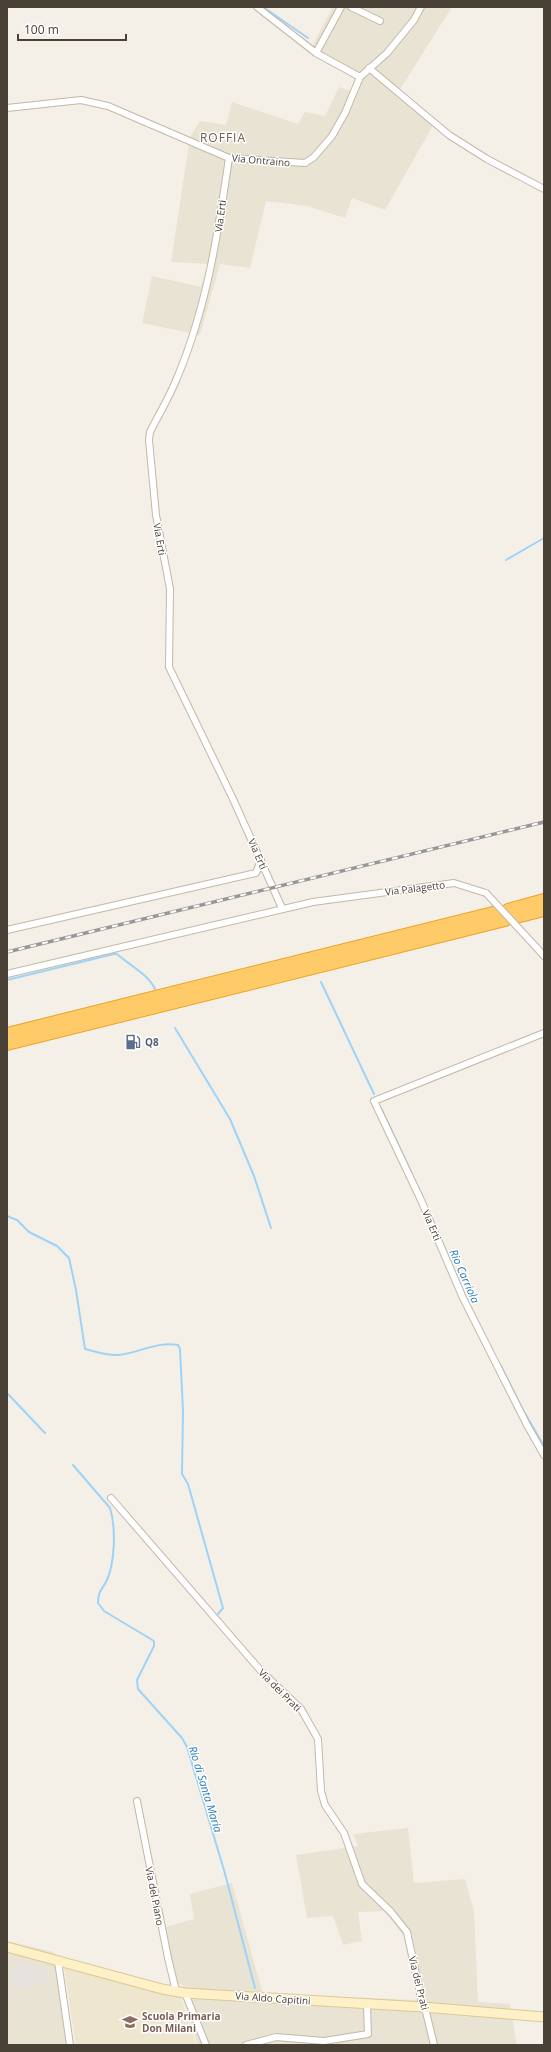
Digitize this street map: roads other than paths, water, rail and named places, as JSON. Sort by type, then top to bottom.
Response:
[{"type":"highway","points":[[7,1044],[423,942],[507,915],[544,900]]},
{"type":"highway","points":[[7,1034],[507,915],[544,910]]},
{"type":"main road","name":"Via Aldo Capitini","points":[[7,1947],[181,1992],[366,2005],[423,2007],[544,2017]]},
{"type":"street","points":[[257,7],[316,53],[360,77]]},
{"type":"street","points":[[316,53],[341,7]]},
{"type":"street","points":[[351,7],[380,21]]},
{"type":"street","name":"Via Ontraino","points":[[7,108],[82,100],[101,105],[229,158],[305,163],[314,157],[332,136],[345,113],[360,77],[387,53],[414,20],[421,7]]},
{"type":"street","points":[[369,68],[449,135],[488,160],[544,190]]},
{"type":"street","name":"Via Erti","points":[[229,158],[217,237],[204,296],[178,378],[150,432],[149,440],[156,515],[170,589],[170,667],[282,908]]},
{"type":"street","points":[[7,930],[256,873],[261,860]]},
{"type":"street","name":"Via Palagetto","points":[[7,974],[282,908],[313,902],[454,883],[486,893],[544,956]]},
{"type":"street","name":"Via Erti","points":[[544,1033],[374,1101],[420,1198],[463,1298],[527,1425],[544,1455]]},
{"type":"street","name":"Via dei Prati","points":[[111,1498],[261,1671],[301,1709],[318,1739],[321,1791],[323,1798],[344,1833],[362,1884],[391,1912],[407,1932],[423,2007],[426,2012],[434,2045]]},
{"type":"street","name":"Via del Piano","points":[[136,1801],[168,1958],[181,1992],[206,2045]]},
{"type":"street","points":[[58,1961],[70,2045]]},
{"type":"street","points":[[246,2045],[276,2037],[324,2041],[368,2034],[366,2005]]},
{"type":"waterway","points":[[263,7],[308,38]]},
{"type":"waterway","points":[[506,560],[544,538]]},
{"type":"waterway","points":[[7,980],[117,954],[143,974],[155,989]]},
{"type":"waterway","name":"Rio Carriola","points":[[321,982],[374,1094]]},
{"type":"waterway","points":[[175,1028],[230,1119],[254,1176],[271,1228]]},
{"type":"waterway","name":"Rio Carriola","points":[[381,1108],[412,1174]]},
{"type":"waterway","name":"Rio Carriola","points":[[427,1207],[463,1291]]},
{"type":"waterway","points":[[7,1216],[17,1220],[29,1232],[57,1246],[69,1258],[76,1290],[85,1349],[106,1354],[119,1355],[156,1346],[171,1344],[178,1345],[180,1349],[183,1411],[182,1474],[188,1484],[223,1608],[218,1614]]},
{"type":"waterway","name":"Rio Carriola","points":[[501,1366],[523,1410],[544,1446]]},
{"type":"waterway","name":"Rio di Santa Maria","points":[[7,1393],[45,1433]]},
{"type":"waterway","name":"Rio di Santa Maria","points":[[73,1465],[110,1508],[112,1516],[114,1534],[112,1564],[110,1573],[100,1593],[98,1603],[104,1611],[154,1641],[154,1646],[137,1680],[138,1689],[182,1738],[187,1747],[224,1870],[255,1988]]},
{"type":"railway","points":[[7,952],[544,822]]},
{"type":"place","name":"Q8","points":[[133,1042]]},
{"type":"place","name":"Scuola Primaria Don Milani","points":[[130,2022]]},
{"type":"district","name":"ROFFIA","points":[[223,137]]}]
